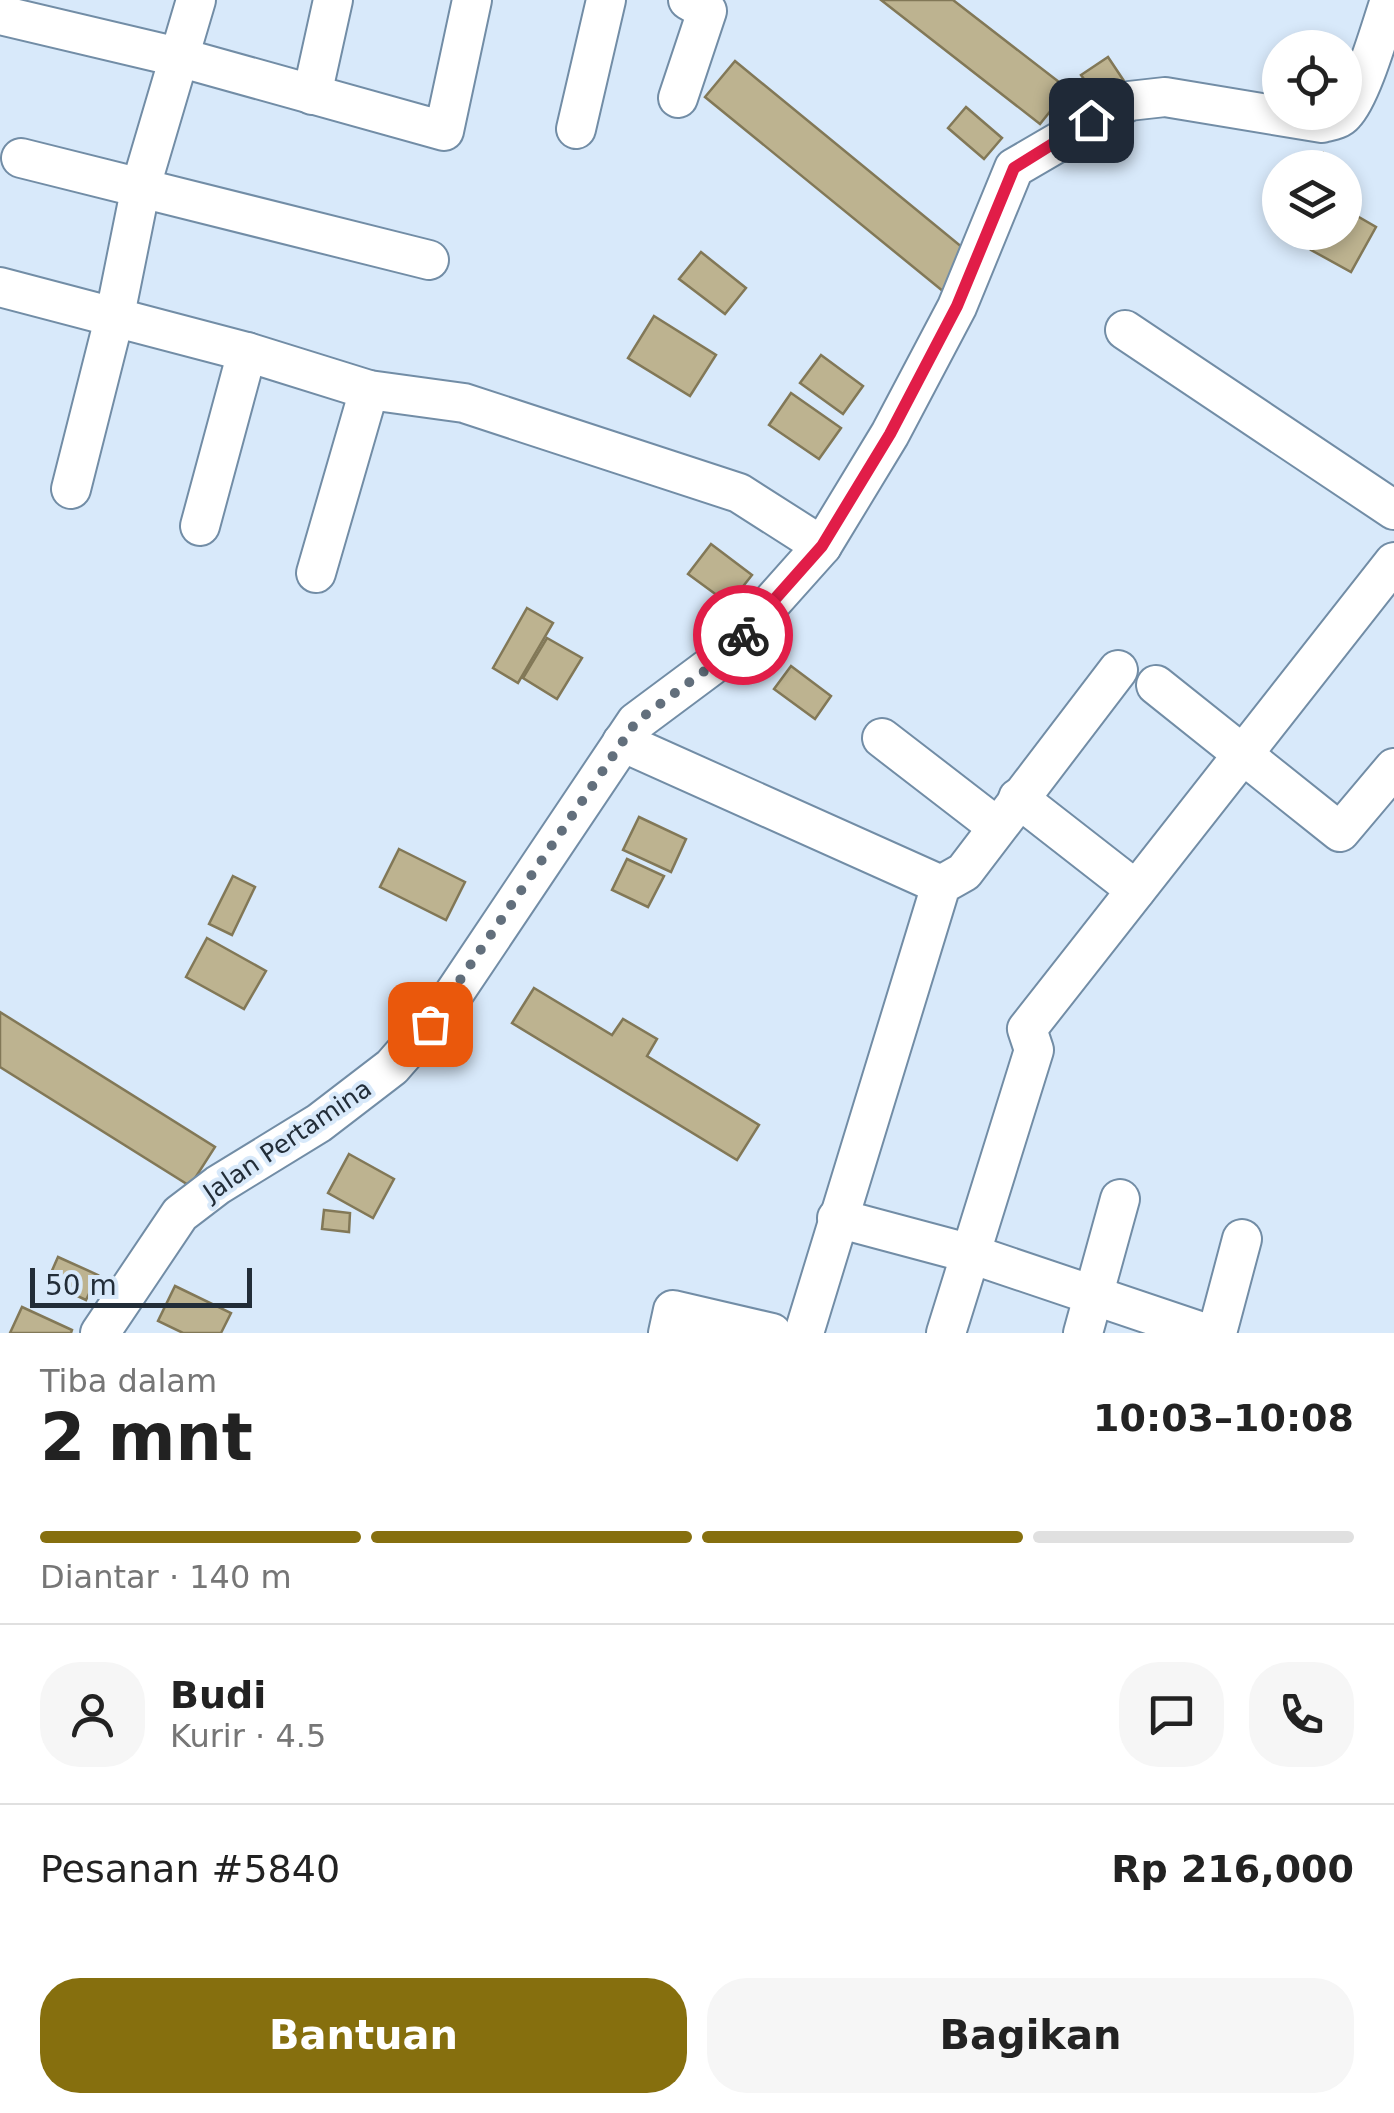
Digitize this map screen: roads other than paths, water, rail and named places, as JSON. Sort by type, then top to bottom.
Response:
[{"type":"street","points":[[71,489],[116,316],[141,186],[182,58],[196,0]]},
{"type":"street","points":[[312,95],[333,0]]},
{"type":"street","points":[[0,15],[182,58],[444,132],[472,0]]},
{"type":"street","points":[[576,129],[606,0]]},
{"type":"street","points":[[678,98],[707,11],[688,0]]},
{"type":"street","name":"Jalan Pertamina","points":[[100,1333],[180,1214],[218,1184],[319,1123],[392,1067],[418,1039],[446,1004],[636,722],[722,658],[822,546],[890,434],[957,306],[1014,168],[1102,114],[1142,97],[1164,97],[1276,117],[1335,120],[1345,114],[1363,78],[1390,0]]},
{"type":"street","points":[[22,158],[430,260]]},
{"type":"street","points":[[0,287],[247,352],[369,390],[464,403],[671,468],[739,492],[822,546]]},
{"type":"street","points":[[1125,330],[1394,510]]},
{"type":"street","points":[[200,526],[247,352]]},
{"type":"street","points":[[316,573],[369,390]]},
{"type":"street","points":[[946,1333],[1034,1050],[1027,1029],[1394,562]]},
{"type":"street","points":[[804,1333],[941,885],[964,872],[1118,670]]},
{"type":"street","points":[[1156,686],[1340,832],[1394,768]]},
{"type":"street","points":[[882,738],[1136,890]]},
{"type":"street","points":[[622,742],[941,885]]},
{"type":"street","points":[[1083,1333],[1120,1199]]},
{"type":"street","points":[[837,1218],[968,1253],[1205,1333]]},
{"type":"street","points":[[1217,1333],[1242,1240]]},
{"type":"street","points":[[668,1333],[674,1310],[772,1333]]}]
